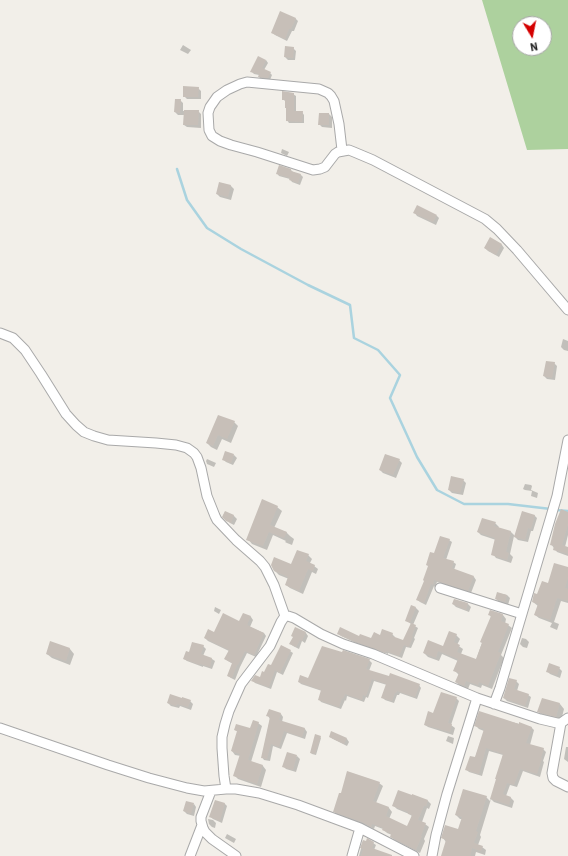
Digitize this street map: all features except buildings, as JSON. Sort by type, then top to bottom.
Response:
[{"type":"street","points":[[342,150],[340,124],[334,101],[328,93],[319,89],[247,82],[227,90],[217,97],[208,113],[210,133],[220,141],[313,170],[325,167],[335,154],[342,150],[348,150],[374,160],[485,219],[517,250],[568,310]]},
{"type":"street","points":[[0,333],[13,338],[25,350],[66,414],[84,432],[108,440],[176,445],[194,452],[201,468],[207,496],[217,520],[265,567],[274,585],[285,616]]},
{"type":"street","points":[[494,704],[558,496],[568,440]]},
{"type":"street","points":[[440,588],[522,614]]},
{"type":"street","points":[[285,616],[294,618],[321,634],[343,644],[373,654],[477,698],[540,719],[557,723],[565,720]]},
{"type":"street","points":[[226,789],[222,748],[223,730],[229,711],[241,684],[270,646],[285,616]]},
{"type":"street","points":[[432,856],[447,794],[477,698]]},
{"type":"street","points":[[565,720],[552,773],[553,778],[556,781],[568,787]]},
{"type":"street","points":[[0,728],[149,778],[196,790],[211,791],[236,789],[286,800],[360,828],[414,856]]},
{"type":"street","points":[[211,791],[201,816],[202,826],[205,832],[212,839],[236,856]]},
{"type":"street","points":[[190,856],[202,826]]},
{"type":"street","points":[[352,856],[360,828]]},
{"type":"green space","points":[[482,0],[568,0],[568,149],[527,150]]},
{"type":"waterway","points":[[177,169],[187,200],[207,228],[241,249],[308,285],[350,305],[354,338],[378,350],[400,375],[390,398],[417,457],[437,490],[464,504],[508,504],[551,509]]},
{"type":"waterway","points":[[556,510],[568,511]]}]
